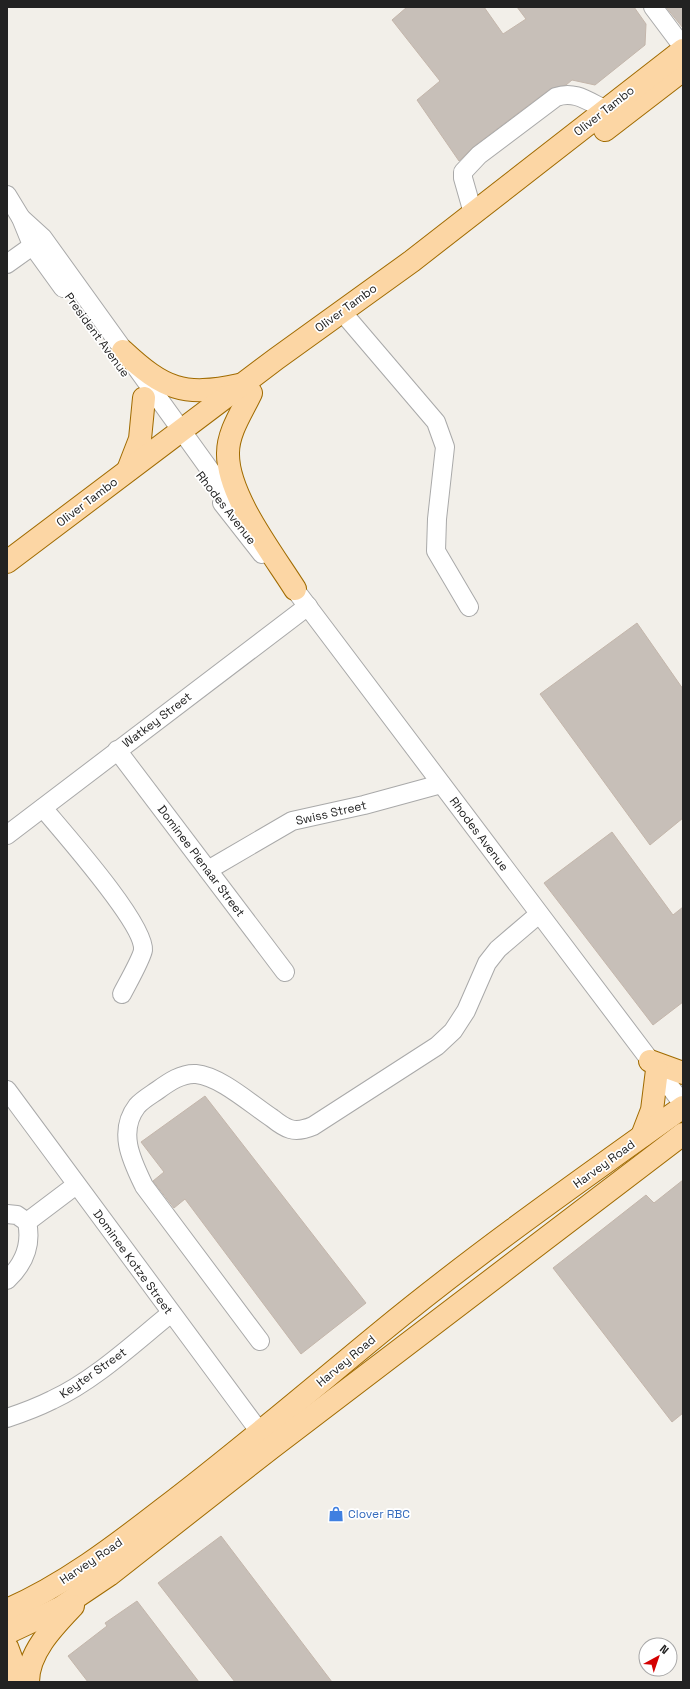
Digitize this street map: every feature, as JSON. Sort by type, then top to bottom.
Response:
[{"type":"main road","name":"Oliver Tambo","points":[[248,388],[282,368],[349,320],[416,265],[473,213],[683,50]]},
{"type":"main road","name":"Oliver Tambo","points":[[7,575],[180,439],[248,388],[683,70]]},
{"type":"main road","points":[[123,351],[145,371],[164,384],[190,390],[248,388],[230,437],[228,453],[230,472],[248,515],[295,589]]},
{"type":"main road","points":[[128,470],[140,439],[144,398]]},
{"type":"main road","name":"Oliver Tambo","points":[[7,562],[128,470],[180,439]]},
{"type":"main road","points":[[642,1136],[652,1110],[654,1065],[683,1073]]},
{"type":"main road","name":"Harvey Road","points":[[7,1633],[60,1608],[85,1593],[266,1441],[402,1315],[683,1105]]},
{"type":"main road","name":"Harvey Road","points":[[7,1610],[64,1580],[93,1562],[266,1441],[683,1134]]},
{"type":"main road","points":[[28,1682],[35,1655],[46,1638],[85,1593]]},
{"type":"main road","points":[[7,1647],[20,1682]]},
{"type":"street","points":[[654,7],[683,46]]},
{"type":"street","points":[[473,213],[463,178],[463,172],[479,155],[556,97],[565,94],[574,95],[606,110]]},
{"type":"street","name":"President Avenue","points":[[7,195],[21,218],[144,398],[180,439]]},
{"type":"street","points":[[7,264],[38,242]]},
{"type":"street","name":"President Avenue","points":[[38,242],[123,351],[180,439]]},
{"type":"street","points":[[349,320],[436,422],[445,447],[437,518],[436,551],[470,607]]},
{"type":"street","name":"Rhodes Avenue","points":[[180,439],[267,549],[275,564],[683,1105]]},
{"type":"street","name":"Watkey Street","points":[[7,835],[308,606]]},
{"type":"street","name":"Dominee Pienaar Street","points":[[117,750],[285,972]]},
{"type":"street","name":"Swiss Street","points":[[208,870],[292,821],[364,806],[441,784]]},
{"type":"street","points":[[43,808],[127,912],[139,933],[143,950],[122,994]]},
{"type":"street","points":[[260,1340],[144,1186],[131,1159],[127,1139],[129,1121],[137,1106],[166,1084],[182,1076],[196,1074],[212,1078],[229,1088],[285,1127],[300,1130],[313,1126],[437,1046],[452,1031],[466,1011],[487,963],[498,949],[539,914]]},
{"type":"street","name":"Dominee Kotze Street","points":[[7,1090],[170,1314],[266,1441]]},
{"type":"street","points":[[27,1222],[76,1185]]},
{"type":"street","points":[[7,1214],[17,1215],[27,1222],[30,1234],[28,1250],[22,1263],[7,1280]]},
{"type":"street","name":"Keyter Street","points":[[7,1418],[54,1400],[83,1382],[170,1314]]},
{"type":"building","points":[[407,7],[484,7],[503,34],[526,19],[517,7],[634,7],[646,24],[645,45],[595,85],[572,80],[566,85],[550,89],[473,147],[459,161],[417,100],[440,81],[392,20]]},
{"type":"building","points":[[666,7],[683,7],[683,28]]},
{"type":"building","points":[[637,623],[683,689],[683,818],[650,845],[540,694]]},
{"type":"building","points":[[612,832],[673,915],[683,907],[683,1002],[653,1025],[544,883]]},
{"type":"building","points":[[205,1096],[366,1303],[301,1354],[185,1199],[174,1208],[153,1181],[164,1172],[141,1142]]},
{"type":"building","points":[[683,1180],[683,1413],[672,1422],[553,1268],[646,1195],[654,1203]]},
{"type":"building","points":[[221,1536],[332,1682],[235,1682],[158,1583]]},
{"type":"building","points":[[137,1601],[199,1682],[88,1682],[68,1656],[107,1626],[105,1623]]},
{"type":"place","name":"Clover RBC","points":[[336,1514]]}]
